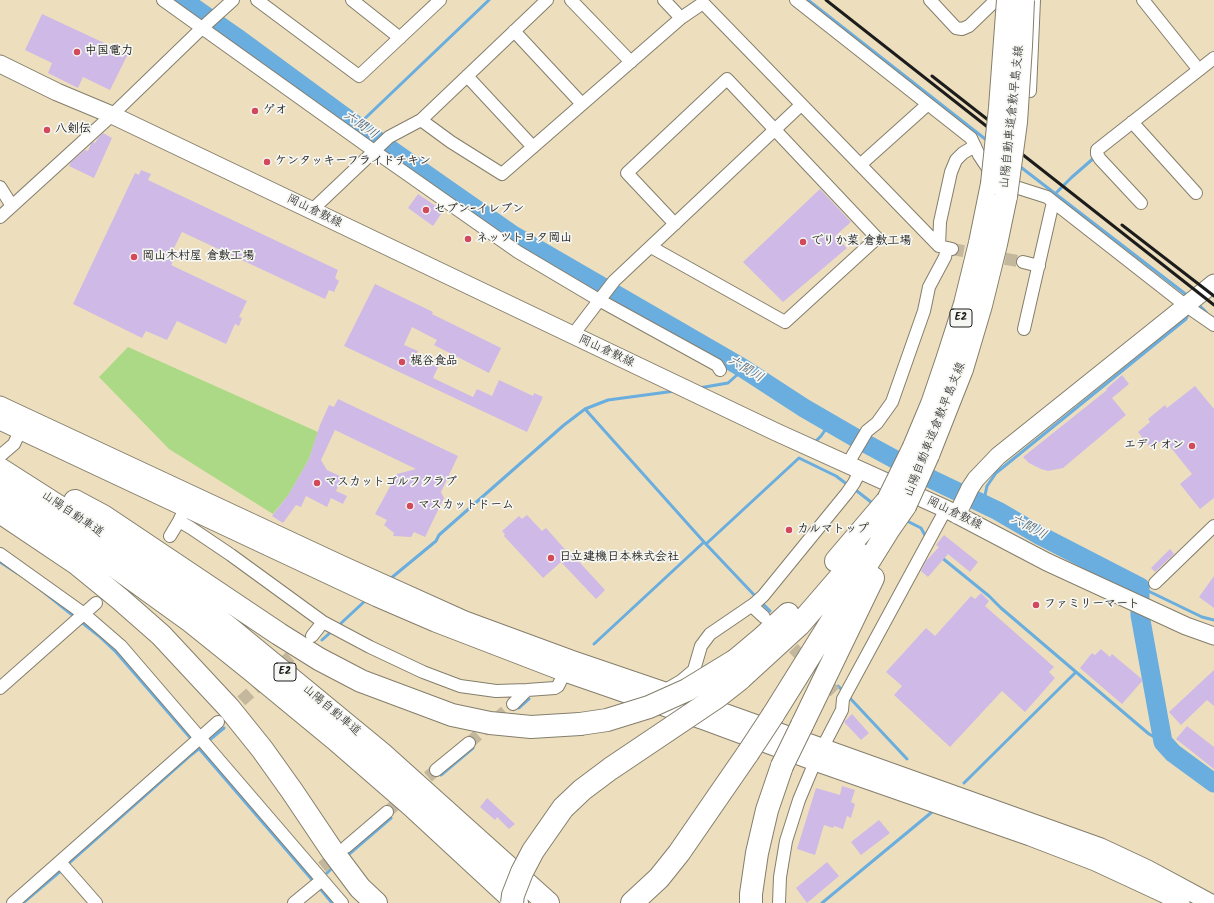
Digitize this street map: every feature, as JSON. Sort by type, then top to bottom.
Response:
[{"type":"highway","name":"山陽自動車道倉敷早島支線","points":[[999,190],[1001,92],[1008,0]]},
{"type":"highway","name":"山陽自動車道倉敷早島支線","points":[[896,503],[921,451],[932,404],[965,304],[980,243],[999,190],[1016,122],[1023,0]]},
{"type":"highway","points":[[2,461],[103,516],[279,634],[320,659],[361,681],[452,715],[490,723],[531,727],[580,724],[607,720],[649,706],[738,670],[799,625],[843,574],[877,526],[896,503]]},
{"type":"highway","name":"山陽自動車道","points":[[2,461],[228,627],[382,753],[548,903]]},
{"type":"highway","name":"山陽自動車道","points":[[0,491],[45,519],[117,568],[189,620],[353,754],[411,805],[517,903]]},
{"type":"highway","points":[[632,903],[659,878],[679,853],[773,716],[885,536],[896,503]]},
{"type":"highway","points":[[751,903],[751,894],[759,846],[767,810],[782,766],[895,532],[896,503]]},
{"type":"highway","points":[[0,512],[76,564],[120,599],[161,635],[229,708],[288,785],[333,852],[360,888],[376,903]]},
{"type":"highway","points":[[512,903],[522,872],[533,851],[563,808],[582,790],[610,769],[717,697],[738,670]]},
{"type":"street","points":[[163,0],[204,26],[518,252],[717,365],[720,370]]},
{"type":"street","points":[[0,217],[112,116],[204,26],[233,0]]},
{"type":"street","points":[[256,0],[359,76],[440,0]]},
{"type":"street","points":[[352,0],[400,38]]},
{"type":"street","points":[[311,211],[389,137],[421,120],[547,0]]},
{"type":"street","points":[[571,0],[631,62]]},
{"type":"street","points":[[664,0],[681,18]]},
{"type":"street","points":[[796,0],[971,138],[979,155],[989,170],[1003,183],[1047,198],[1053,202],[1191,305],[1214,325]]},
{"type":"street","points":[[930,0],[956,28],[962,29],[969,26],[996,0]]},
{"type":"street","points":[[1030,91],[1034,0]]},
{"type":"street","points":[[1143,0],[1199,70]]},
{"type":"street","points":[[421,120],[451,142],[502,174],[681,18],[703,3],[860,165],[946,248]]},
{"type":"street","points":[[514,31],[582,104]]},
{"type":"street","points":[[1142,203],[1098,156],[1097,150],[1135,125],[1214,58]]},
{"type":"street","name":"岡山倉敷線","points":[[0,64],[809,448],[852,478],[955,511],[1047,562],[1186,626],[1214,636]]},
{"type":"street","points":[[467,76],[533,147]]},
{"type":"street","points":[[651,247],[785,322],[877,238],[727,79],[627,173],[675,224]]},
{"type":"street","points":[[572,336],[613,283],[801,104]]},
{"type":"street","points":[[860,165],[928,104]]},
{"type":"street","points":[[1135,125],[1196,193]]},
{"type":"street","points":[[665,691],[681,681],[694,670],[701,646],[710,634],[756,602],[852,478],[857,447],[867,431],[878,423],[892,402],[924,311],[929,287],[945,257],[946,248],[940,222],[951,172],[956,160],[963,153],[975,146]]},
{"type":"street","points":[[0,187],[12,206]]},
{"type":"street","points":[[1024,329],[1053,202]]},
{"type":"street","points":[[1023,262],[1039,266]]},
{"type":"street","points":[[779,903],[780,877],[786,841],[799,800],[819,755],[842,710],[842,696],[931,536],[955,511],[976,479],[998,456],[1191,305],[1214,283]]},
{"type":"street","points":[[0,405],[22,423],[185,508],[378,590],[465,620],[568,666],[704,722],[819,755],[1101,847],[1148,869],[1211,903]]},
{"type":"street","points":[[0,421],[22,423]]},
{"type":"street","points":[[2,461],[14,444],[22,423]]},
{"type":"street","points":[[170,536],[185,508]]},
{"type":"street","points":[[185,508],[191,528],[330,626],[423,672],[460,686],[496,691],[527,690],[555,688],[558,686],[568,666]]},
{"type":"street","points":[[1155,583],[1214,526]]},
{"type":"street","points":[[0,554],[80,617],[121,646],[200,742],[318,878],[342,903]]},
{"type":"street","points":[[756,602],[764,617]]},
{"type":"street","points":[[0,688],[96,603]]},
{"type":"street","points":[[312,636],[330,626]]},
{"type":"street","points":[[568,666],[665,691],[819,755],[1095,862],[1181,903]]},
{"type":"street","points":[[513,704],[527,690]]},
{"type":"street","points":[[13,903],[63,866],[200,742],[218,722]]},
{"type":"street","points":[[436,770],[469,743]]},
{"type":"street","points":[[346,847],[387,812]]},
{"type":"street","points":[[63,866],[96,903]]},
{"type":"street","points":[[294,903],[318,878]]},
{"type":"green space","name":"マスカットゴルフクラブ","points":[[128,347],[318,432],[309,459],[289,494],[273,514],[169,449],[99,377]]},
{"type":"building","name":"中国電力","points":[[42,14],[128,54],[110,90],[83,77],[78,88],[48,73],[52,63],[25,50]]},
{"type":"building","points":[[103,133],[112,138],[94,178],[69,166],[71,162],[85,150],[88,151],[91,144],[93,142],[95,143]]},
{"type":"building","name":"岡山木村屋 倉敷工場","points":[[141,170],[151,174],[148,180],[338,270],[335,278],[339,281],[334,292],[329,290],[325,299],[182,232],[170,256],[175,258],[171,265],[247,301],[239,317],[242,318],[239,326],[235,324],[226,344],[177,321],[167,340],[146,331],[142,338],[73,304],[135,173],[139,175]]},
{"type":"building","name":"でりか菜 倉敷工場","points":[[820,189],[851,222],[835,236],[847,248],[783,302],[743,262]]},
{"type":"building","name":"セブン-イレブン","points":[[418,194],[443,211],[433,226],[408,208]]},
{"type":"building","name":"梶谷食品","points":[[375,284],[433,312],[432,314],[501,348],[489,373],[434,345],[437,340],[412,327],[404,345],[418,351],[415,356],[438,367],[433,378],[473,397],[477,389],[492,396],[499,380],[533,396],[534,393],[543,397],[527,432],[344,346]]},
{"type":"building","points":[[1122,375],[1129,384],[1112,398],[1126,415],[1063,468],[1048,471],[1029,463],[1023,457],[1107,390],[1106,389]]},
{"type":"building","name":"エディオン","points":[[1195,386],[1214,409],[1214,498],[1200,509],[1180,484],[1192,474],[1164,439],[1151,449],[1138,432],[1150,422],[1148,419],[1165,405],[1167,408]]},
{"type":"building","points":[[338,399],[458,456],[441,492],[444,498],[425,537],[414,532],[411,537],[393,536],[394,533],[384,525],[387,520],[375,514],[397,474],[416,469],[335,430],[321,460],[327,470],[342,477],[336,491],[347,496],[343,504],[331,498],[327,507],[306,496],[301,507],[296,505],[283,523],[272,516],[289,494],[309,459],[320,425],[329,405],[334,407]]},
{"type":"building","name":"日立建機日本株式会社","points":[[527,515],[542,531],[546,528],[570,555],[572,554],[605,590],[596,599],[561,562],[543,578],[504,536],[505,534],[502,531],[519,516],[522,519]]},
{"type":"building","points":[[944,535],[978,562],[970,572],[948,554],[928,577],[921,571],[926,561],[939,547],[936,545]]},
{"type":"building","points":[[1170,549],[1174,554],[1155,572],[1151,568]]},
{"type":"building","points":[[1214,576],[1214,608],[1199,597]]},
{"type":"building","points":[[981,593],[989,601],[985,606],[1054,667],[1049,672],[1055,678],[1025,712],[1002,691],[950,747],[894,695],[902,686],[886,672],[926,628],[935,636],[971,596],[975,599]]},
{"type":"building","points":[[1101,649],[1110,657],[1112,654],[1143,680],[1122,704],[1080,668],[1092,653],[1095,655]]},
{"type":"building","points":[[1214,670],[1214,706],[1207,700],[1181,725],[1169,712]]},
{"type":"building","points":[[852,714],[869,733],[861,740],[844,722]]},
{"type":"building","points":[[1187,726],[1214,747],[1214,769],[1176,739]]},
{"type":"building","points":[[842,786],[855,790],[851,802],[855,804],[851,818],[847,816],[843,829],[824,825],[815,855],[797,849],[816,788],[840,795]]},
{"type":"building","points":[[487,798],[515,824],[509,829],[497,817],[495,820],[480,807]]},
{"type":"building","points":[[879,820],[890,833],[861,855],[851,842]]},
{"type":"building","points":[[827,862],[839,876],[807,903],[796,888]]},
{"type":"waterway","name":"六間川","points":[[183,0],[357,126],[513,235],[741,367],[804,408],[861,441],[933,480],[998,511],[1039,535],[1140,587],[1140,615],[1163,742],[1173,753],[1214,783]]},
{"type":"waterway","points":[[357,126],[489,0]]},
{"type":"waterway","points":[[808,0],[989,142]]},
{"type":"waterway","points":[[1055,194],[1095,157]]},
{"type":"waterway","points":[[1018,165],[1188,296]]},
{"type":"waterway","points":[[1197,303],[1206,312]]},
{"type":"waterway","points":[[983,504],[987,486],[996,473],[1186,319],[1189,312]]},
{"type":"waterway","points":[[699,388],[728,383],[737,375],[741,367]]},
{"type":"waterway","points":[[390,579],[436,541],[439,535],[564,425],[585,409],[608,400],[675,391]]},
{"type":"waterway","points":[[585,409],[704,542],[757,598]]},
{"type":"waterway","points":[[814,443],[830,423]]},
{"type":"waterway","points":[[706,544],[799,458],[836,476],[848,485]]},
{"type":"waterway","points":[[853,488],[871,502]]},
{"type":"waterway","points":[[909,522],[921,528],[926,537]]},
{"type":"waterway","points":[[594,644],[704,542]]},
{"type":"waterway","points":[[941,557],[989,596],[1001,608],[1149,734],[1163,742]]},
{"type":"waterway","points":[[0,562],[17,573]]},
{"type":"waterway","points":[[35,585],[76,618]]},
{"type":"waterway","points":[[1140,587],[1202,617],[1214,620]]},
{"type":"waterway","points":[[338,626],[366,600]]},
{"type":"waterway","points":[[761,602],[770,611]]},
{"type":"waterway","points":[[80,621],[116,652],[193,741]]},
{"type":"waterway","points":[[322,640],[332,631]]},
{"type":"waterway","points":[[964,783],[1076,672]]},
{"type":"waterway","points":[[838,686],[844,692]]},
{"type":"waterway","points":[[848,696],[907,759]]},
{"type":"waterway","points":[[519,708],[529,699]]},
{"type":"waterway","points":[[207,742],[224,728]]},
{"type":"waterway","points":[[196,745],[314,882]]},
{"type":"waterway","points":[[67,865],[201,747]]},
{"type":"waterway","points":[[441,775],[473,748]]},
{"type":"waterway","points":[[822,903],[932,812]]},
{"type":"waterway","points":[[348,855],[391,818]]},
{"type":"waterway","points":[[23,903],[63,869]]},
{"type":"waterway","points":[[327,873],[331,869]]},
{"type":"waterway","points":[[318,886],[332,903]]},
{"type":"tunnel","points":[[952,249],[1023,262]]},
{"type":"tunnel","points":[[781,635],[835,692]]},
{"type":"tunnel","points":[[228,713],[304,644]]},
{"type":"tunnel","points":[[469,743],[513,704]]},
{"type":"tunnel","points":[[387,812],[436,770]]},
{"type":"tunnel","points":[[322,867],[339,853]]},
{"type":"railway","points":[[826,0],[1214,305]]},
{"type":"railway","points":[[932,76],[1001,130]]},
{"type":"railway","points":[[1122,225],[1214,296]]},
{"type":"place","name":"中国電力","points":[[77,52]]},
{"type":"place","name":"ゲオ","points":[[255,111]]},
{"type":"place","name":"八剣伝","points":[[47,130]]},
{"type":"place","name":"ケンタッキーフライドチキン","points":[[267,162]]},
{"type":"place","name":"セブン-イレブン","points":[[426,210]]},
{"type":"place","name":"ネッツトヨタ岡山","points":[[468,239]]},
{"type":"place","name":"でりか菜 倉敷工場","points":[[803,242]]},
{"type":"place","name":"岡山木村屋 倉敷工場","points":[[134,257]]},
{"type":"place","name":"梶谷食品","points":[[402,362]]},
{"type":"place","name":"エディオン","points":[[1192,446]]},
{"type":"place","name":"マスカットゴルフクラブ","points":[[317,483]]},
{"type":"place","name":"マスカットドーム","points":[[410,506]]},
{"type":"place","name":"カルマトップ","points":[[789,530]]},
{"type":"place","name":"日立建機日本株式会社","points":[[551,558]]},
{"type":"place","name":"ファミリーマート","points":[[1036,605]]}]
